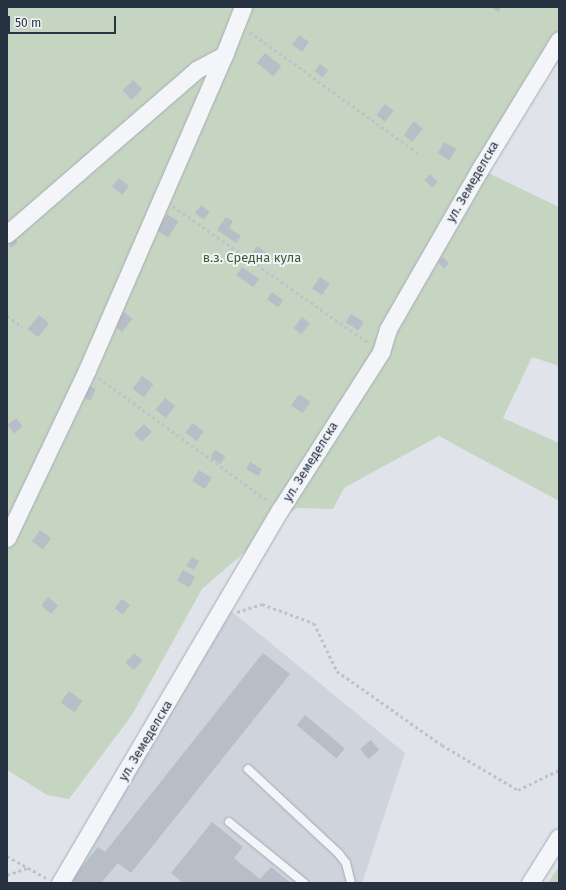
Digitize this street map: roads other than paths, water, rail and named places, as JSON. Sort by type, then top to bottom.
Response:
[{"type":"street","points":[[7,538],[87,370],[224,55],[243,7]]},
{"type":"street","name":"ул. Земеделска","points":[[60,883],[280,510],[381,352],[388,329],[449,223],[559,40]]},
{"type":"street","points":[[7,234],[196,70],[224,55]]},
{"type":"street","points":[[530,883],[559,837]]},
{"type":"lane","points":[[248,769],[339,854],[346,863],[351,883]]},
{"type":"lane","points":[[229,822],[304,883]]},
{"type":"park label","name":"в.з. Средна кула","points":[[252,258]]}]
